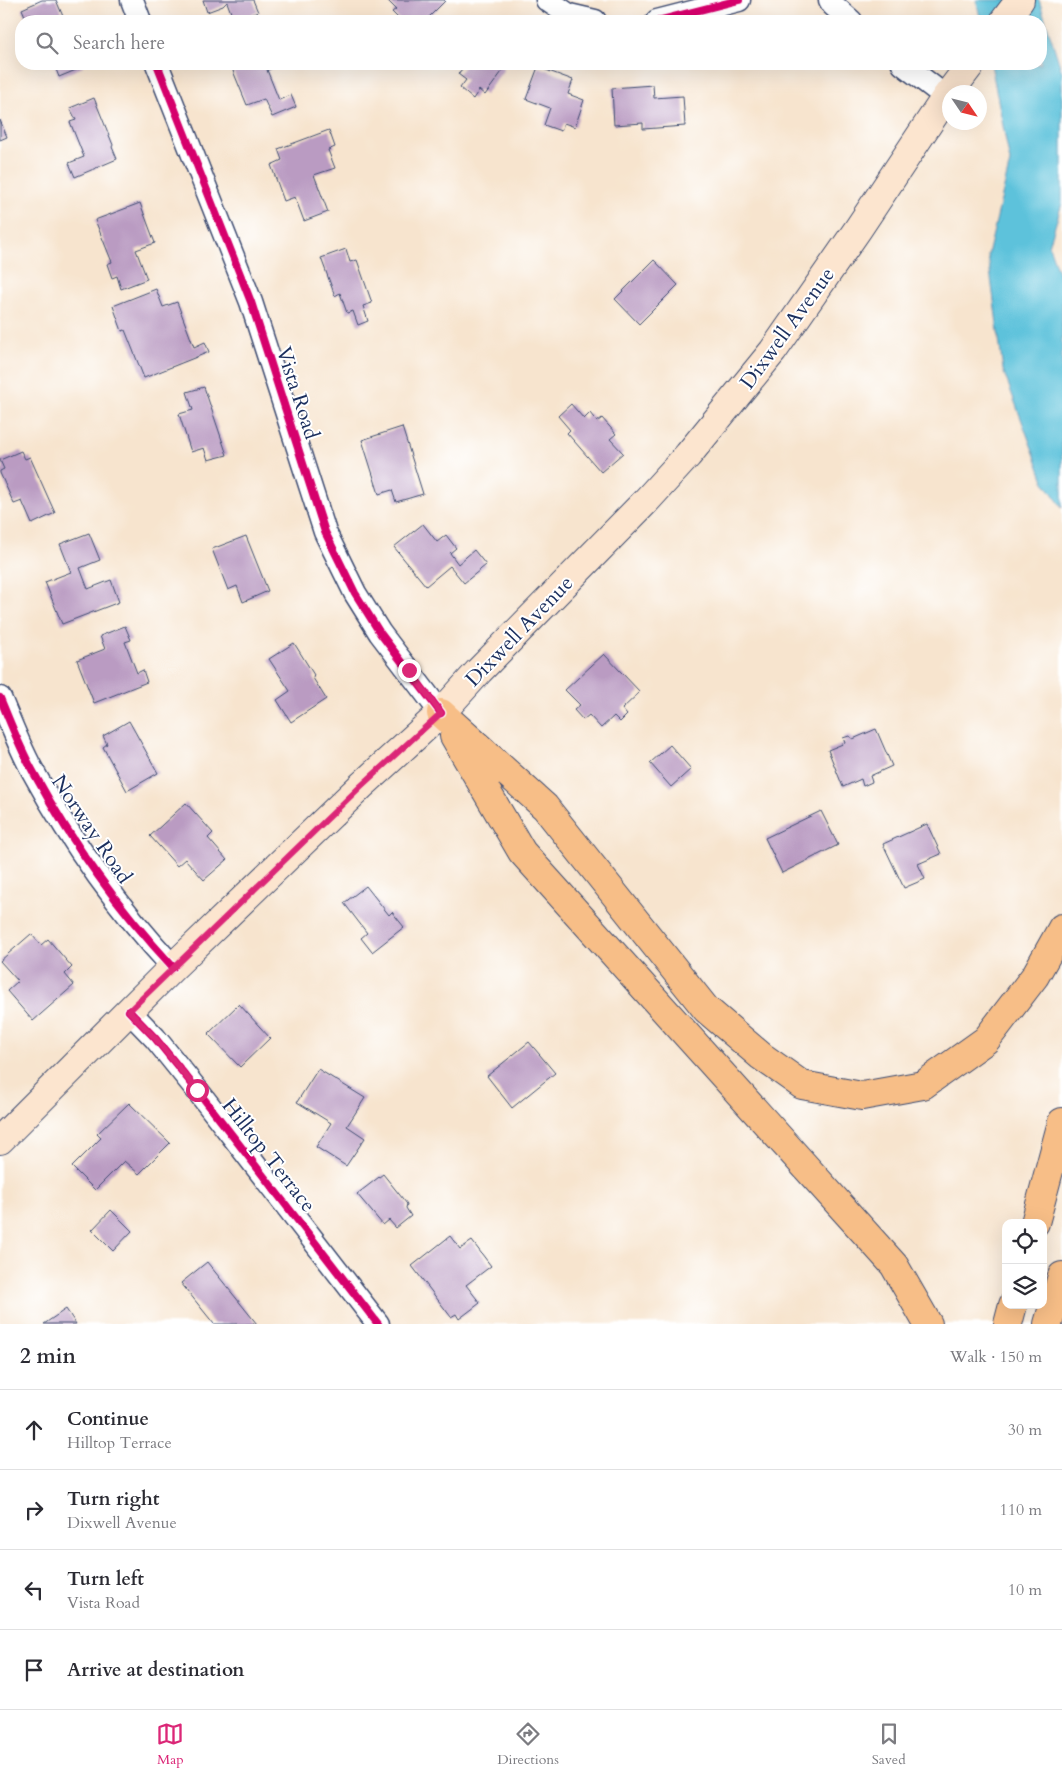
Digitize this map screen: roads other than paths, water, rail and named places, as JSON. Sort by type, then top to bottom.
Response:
[{"type":"highway","points":[[441,713],[545,807],[706,1009],[761,1056],[802,1085],[862,1096],[923,1085],[986,1040],[1035,976],[1062,928]]},
{"type":"highway","points":[[441,713],[522,852],[894,1265],[928,1324]]},
{"type":"highway","points":[[1036,1219],[1062,1122]]},
{"type":"highway","points":[[1048,1324],[1062,1276]]},
{"type":"highway","points":[[1008,1324],[1012,1309]]},
{"type":"main road","points":[[1009,15],[1020,0]]},
{"type":"main road","name":"Dixwell Avenue","points":[[955,85],[966,70]]},
{"type":"main road","name":"Dixwell Avenue","points":[[0,1140],[173,967],[361,786],[441,713],[486,664],[646,501],[714,425],[773,351],[858,229],[942,103]]},
{"type":"street","points":[[132,0],[138,15]]},
{"type":"street","points":[[547,0],[569,15]]},
{"type":"street","points":[[680,15],[739,0]]},
{"type":"street","points":[[830,0],[844,15]]},
{"type":"street","name":"Vista Road","points":[[159,70],[250,302],[325,532],[355,593],[380,632],[441,713]]},
{"type":"street","points":[[911,70],[942,94]]},
{"type":"street","name":"Norway Road","points":[[0,698],[34,774],[87,858],[150,942],[173,967]]},
{"type":"street","name":"Hilltop Terrace","points":[[129,1011],[155,1038],[191,1083],[378,1324]]},
{"type":"water","points":[[976,0],[1039,0],[1044,15],[980,15]]},
{"type":"water","points":[[1047,25],[1062,72],[1062,203],[1049,246],[1062,283],[1062,507],[1045,483],[1003,370],[988,255],[1010,162],[992,70],[1047,70]]}]
